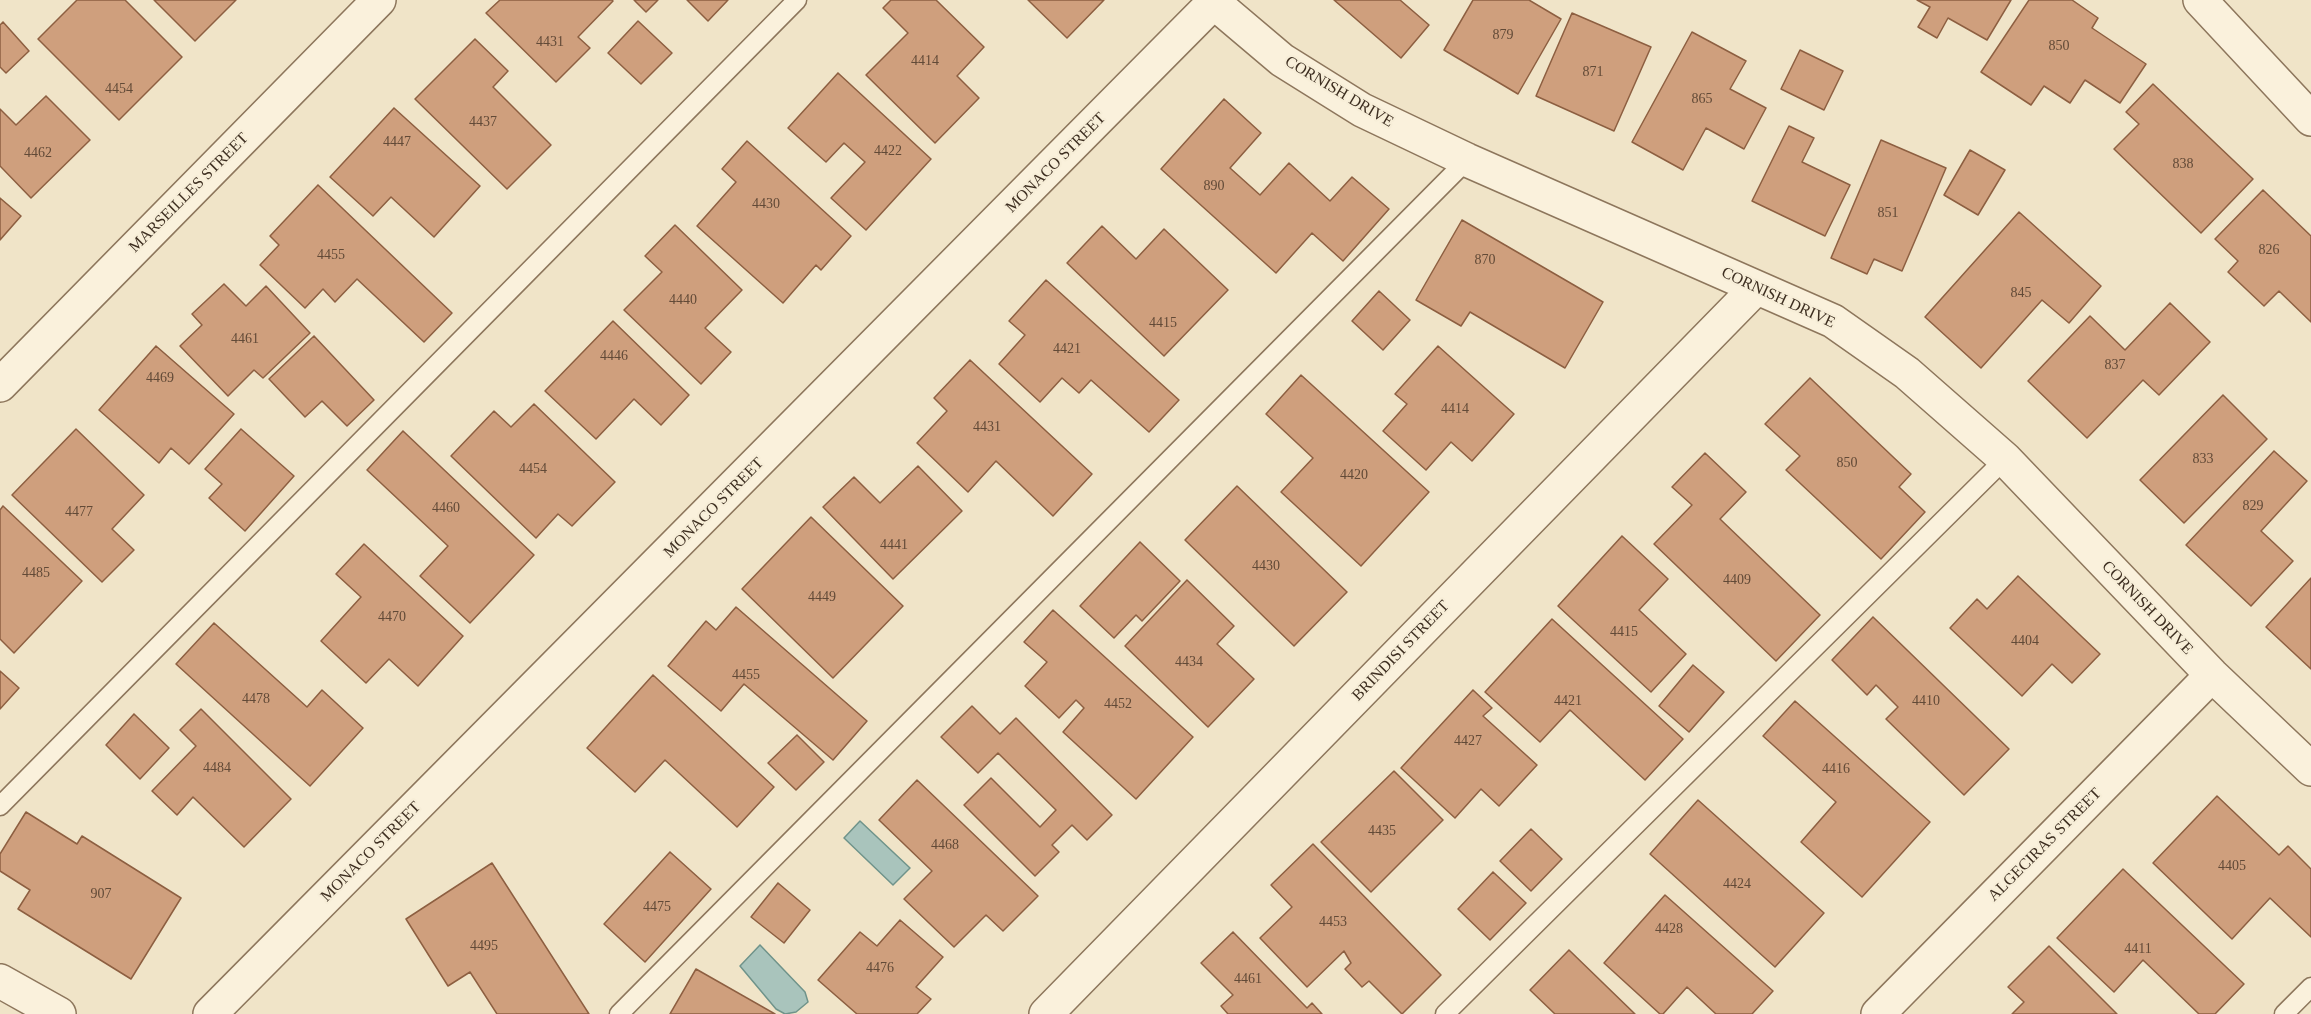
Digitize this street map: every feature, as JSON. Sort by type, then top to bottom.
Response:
[{"type":"street","name":"MARSEILLES STREET","points":[[0,385],[379,0]]},
{"type":"street","points":[[2199,0],[2311,119]]},
{"type":"street","name":"CORNISH DRIVE","points":[[1214,1],[1282,60],[1362,110],[1467,160],[1833,321],[1907,373],[2006,459],[2212,675],[2311,769]]},
{"type":"street","name":"MONACO STREET","points":[[210,1014],[1214,1]]},
{"type":"street","name":"BRINDISI STREET","points":[[1046,1014],[1756,288]]},
{"type":"street","name":"ALGECIRAS STREET","points":[[1878,1014],[2212,675]]},
{"type":"street","points":[[0,981],[58,1014]]},
{"type":"lane","points":[[0,806],[797,0]]},
{"type":"lane","points":[[620,1014],[1467,160]]},
{"type":"lane","points":[[1445,1014],[2006,459]]},
{"type":"lane","points":[[2284,1014],[2311,987]]},
{"type":"water","points":[[860,821],[910,868],[893,885],[844,838]]},
{"type":"water","points":[[760,945],[805,992],[808,1002],[796,1012],[785,1014],[776,1009],[740,966]]},
{"type":"building","points":[[77,0],[125,0],[182,57],[119,120],[38,39]]},
{"type":"building","points":[[154,0],[236,0],[195,41]]},
{"type":"building","points":[[500,0],[613,1],[578,37],[590,48],[556,82],[486,13]]},
{"type":"building","points":[[634,0],[658,0],[646,12]]},
{"type":"building","points":[[687,0],[728,0],[708,21]]},
{"type":"building","points":[[891,0],[936,0],[984,47],[957,76],[979,98],[935,143],[866,75],[908,33],[883,8]]},
{"type":"building","points":[[1028,0],[1104,0],[1067,38]]},
{"type":"building","points":[[1334,0],[1400,0],[1429,25],[1401,58]]},
{"type":"building","points":[[1473,0],[1529,0],[1561,19],[1518,94],[1444,50]]},
{"type":"building","points":[[1917,0],[2011,0],[1987,40],[1948,18],[1937,38],[1918,27],[1930,7]]},
{"type":"building","points":[[2029,0],[2072,0],[2098,18],[2092,28],[2146,64],[2120,103],[2085,80],[2070,103],[2044,86],[2031,105],[1981,72]]},
{"type":"building","points":[[1572,13],[1651,47],[1614,131],[1536,96]]},
{"type":"building","points":[[638,21],[672,53],[641,84],[608,53]]},
{"type":"building","points":[[3,22],[29,51],[6,73],[0,67],[0,25]]},
{"type":"building","points":[[1692,32],[1746,61],[1730,89],[1766,108],[1744,149],[1706,128],[1683,170],[1632,142]]},
{"type":"building","points":[[475,39],[508,71],[493,87],[551,145],[507,189],[415,99]]},
{"type":"building","points":[[1800,50],[1843,71],[1824,110],[1781,89]]},
{"type":"building","points":[[838,73],[931,159],[866,230],[831,198],[865,162],[844,143],[826,162],[788,128]]},
{"type":"building","points":[[2153,84],[2253,179],[2201,233],[2114,149],[2139,124],[2126,112]]},
{"type":"building","points":[[46,96],[90,140],[31,198],[0,166],[0,109],[16,125]]},
{"type":"building","points":[[1224,99],[1261,133],[1230,168],[1260,195],[1289,163],[1330,201],[1352,177],[1389,209],[1343,261],[1312,233],[1276,273],[1161,169]]},
{"type":"building","points":[[394,108],[480,186],[434,237],[391,197],[373,216],[330,177]]},
{"type":"building","points":[[1789,126],[1814,138],[1802,162],[1850,185],[1825,236],[1752,201]]},
{"type":"building","points":[[1881,140],[1946,168],[1902,271],[1874,259],[1867,274],[1831,258]]},
{"type":"building","points":[[747,141],[851,236],[821,270],[816,265],[783,303],[697,226],[736,182],[722,169]]},
{"type":"building","points":[[1970,150],[2005,170],[1978,215],[1944,195]]},
{"type":"building","points":[[318,185],[452,313],[424,342],[357,279],[335,302],[323,289],[305,308],[260,265],[279,245],[270,236]]},
{"type":"building","points":[[2263,190],[2311,236],[2311,322],[2279,291],[2264,306],[2228,272],[2238,261],[2215,239]]},
{"type":"building","points":[[0,198],[21,216],[0,240]]},
{"type":"building","points":[[2019,212],[2101,286],[2069,323],[2042,300],[1981,368],[1925,317]]},
{"type":"building","points":[[1462,220],[1603,302],[1565,368],[1470,312],[1461,326],[1416,300]]},
{"type":"building","points":[[675,225],[742,290],[705,328],[731,352],[701,384],[624,310],[662,272],[645,256]]},
{"type":"building","points":[[1102,226],[1136,259],[1164,229],[1228,290],[1164,356],[1067,263]]},
{"type":"building","points":[[1046,280],[1179,400],[1149,432],[1091,380],[1079,393],[1062,378],[1040,402],[999,364],[1025,335],[1009,321]]},
{"type":"building","points":[[224,284],[246,306],[266,286],[310,333],[263,378],[254,370],[228,396],[180,346],[202,325],[192,314]]},
{"type":"building","points":[[1379,291],[1410,320],[1383,350],[1352,321]]},
{"type":"building","points":[[2170,303],[2210,342],[2159,395],[2143,380],[2087,438],[2028,381],[2090,316],[2125,350]]},
{"type":"building","points":[[613,321],[689,395],[661,425],[634,399],[596,439],[545,391]]},
{"type":"building","points":[[314,336],[374,400],[347,426],[322,401],[305,417],[269,379]]},
{"type":"building","points":[[156,346],[234,414],[189,464],[171,448],[159,463],[99,410]]},
{"type":"building","points":[[1438,346],[1514,414],[1472,461],[1451,442],[1426,470],[1383,431],[1407,404],[1395,394]]},
{"type":"building","points":[[970,360],[1092,474],[1053,516],[996,461],[968,492],[917,443],[947,411],[934,398]]},
{"type":"building","points":[[1301,375],[1429,492],[1361,566],[1281,492],[1313,458],[1266,414]]},
{"type":"building","points":[[1810,378],[1911,474],[1899,487],[1925,512],[1881,559],[1786,470],[1800,456],[1765,424]]},
{"type":"building","points":[[2223,395],[2267,439],[2184,523],[2140,480]]},
{"type":"building","points":[[534,404],[615,482],[572,526],[558,514],[536,538],[451,456],[494,411],[511,427]]},
{"type":"building","points":[[76,429],[144,495],[112,529],[134,550],[102,582],[12,495]]},
{"type":"building","points":[[241,429],[294,476],[245,531],[209,498],[222,484],[205,469]]},
{"type":"building","points":[[403,431],[534,555],[470,623],[420,576],[448,546],[367,470]]},
{"type":"building","points":[[2274,451],[2307,481],[2261,531],[2293,561],[2251,606],[2186,545]]},
{"type":"building","points":[[1705,453],[1746,492],[1720,519],[1820,615],[1776,661],[1654,544],[1692,505],[1672,487]]},
{"type":"building","points":[[918,466],[962,511],[893,579],[823,507],[854,477],[880,503]]},
{"type":"building","points":[[1237,486],[1347,592],[1294,646],[1185,540]]},
{"type":"building","points":[[3,506],[82,581],[14,653],[0,639],[0,510]]},
{"type":"building","points":[[811,517],[903,606],[833,678],[742,589]]},
{"type":"building","points":[[1622,536],[1668,579],[1639,610],[1686,654],[1651,692],[1558,606]]},
{"type":"building","points":[[1140,542],[1180,581],[1142,621],[1136,615],[1114,638],[1080,606]]},
{"type":"building","points":[[364,544],[463,636],[418,686],[389,659],[366,683],[321,641],[361,597],[336,574]]},
{"type":"building","points":[[2018,576],[2100,654],[2072,683],[2052,664],[2022,696],[1950,628],[1977,599],[1987,609]]},
{"type":"building","points":[[2311,578],[2311,669],[2266,627]]},
{"type":"building","points":[[1187,580],[1234,626],[1217,644],[1254,679],[1208,727],[1125,646]]},
{"type":"building","points":[[736,607],[867,721],[833,760],[744,684],[721,711],[668,666],[706,621],[716,630]]},
{"type":"building","points":[[1053,610],[1193,737],[1136,799],[1063,732],[1084,708],[1076,700],[1059,718],[1025,686],[1047,662],[1024,642]]},
{"type":"building","points":[[1873,617],[2009,749],[1964,795],[1886,719],[1898,707],[1876,685],[1867,695],[1832,660]]},
{"type":"building","points":[[1552,619],[1683,739],[1645,780],[1570,710],[1540,742],[1485,692]]},
{"type":"building","points":[[214,623],[307,707],[322,690],[363,728],[310,786],[176,664]]},
{"type":"building","points":[[1693,665],[1724,692],[1689,732],[1659,706]]},
{"type":"building","points":[[0,671],[19,688],[0,709]]},
{"type":"building","points":[[653,675],[774,787],[737,827],[665,760],[635,792],[587,748]]},
{"type":"building","points":[[1473,690],[1492,708],[1483,716],[1537,765],[1499,806],[1481,789],[1455,818],[1401,768]]},
{"type":"building","points":[[1795,701],[1930,822],[1862,897],[1801,842],[1836,802],[1763,736]]},
{"type":"building","points":[[972,706],[1000,734],[1016,718],[1112,815],[1087,840],[1072,825],[1052,845],[1059,852],[1035,876],[964,805],[991,778],[1040,827],[1056,810],[998,753],[978,773],[941,737]]},
{"type":"building","points":[[201,709],[291,799],[244,847],[193,797],[177,815],[152,791],[196,746],[180,730]]},
{"type":"building","points":[[134,714],[169,748],[140,779],[106,745]]},
{"type":"building","points":[[797,735],[824,762],[796,790],[768,763]]},
{"type":"building","points":[[1394,771],[1443,820],[1371,892],[1321,842]]},
{"type":"building","points":[[917,780],[1038,896],[1003,931],[986,915],[954,947],[904,899],[932,871],[879,820]]},
{"type":"building","points":[[2217,796],[2279,855],[2288,846],[2311,869],[2311,937],[2270,898],[2232,939],[2153,863]]},
{"type":"building","points":[[1698,800],[1824,913],[1775,967],[1650,854]]},
{"type":"building","points":[[26,812],[77,844],[82,836],[181,898],[131,979],[18,909],[30,890],[0,871],[0,854]]},
{"type":"building","points":[[1531,829],[1562,859],[1531,891],[1500,861]]},
{"type":"building","points":[[1313,844],[1441,975],[1402,1014],[1369,981],[1362,987],[1345,969],[1351,963],[1344,951],[1307,987],[1260,938],[1292,907],[1271,885]]},
{"type":"building","points":[[670,852],[711,889],[645,962],[604,924]]},
{"type":"building","points":[[492,863],[589,1014],[497,1014],[470,972],[448,986],[406,919]]},
{"type":"building","points":[[2123,869],[2244,984],[2215,1014],[2199,1014],[2143,960],[2114,992],[2057,938]]},
{"type":"building","points":[[1493,872],[1526,903],[1490,940],[1458,909]]},
{"type":"building","points":[[778,883],[810,910],[784,943],[751,917]]},
{"type":"building","points":[[1665,895],[1773,991],[1752,1014],[1716,1014],[1687,987],[1663,1014],[1660,1014],[1604,963]]},
{"type":"building","points":[[900,920],[943,957],[916,987],[931,999],[917,1014],[857,1014],[818,980],[860,932],[877,946]]},
{"type":"building","points":[[1233,932],[1307,1008],[1312,1003],[1322,1014],[1228,1014],[1221,1006],[1233,995],[1201,963]]},
{"type":"building","points":[[2049,946],[2117,1014],[2012,1014],[2024,1002],[2008,987]]},
{"type":"building","points":[[1569,950],[1635,1014],[1555,1014],[1530,990]]},
{"type":"building","points":[[696,969],[775,1014],[670,1014]]}]
